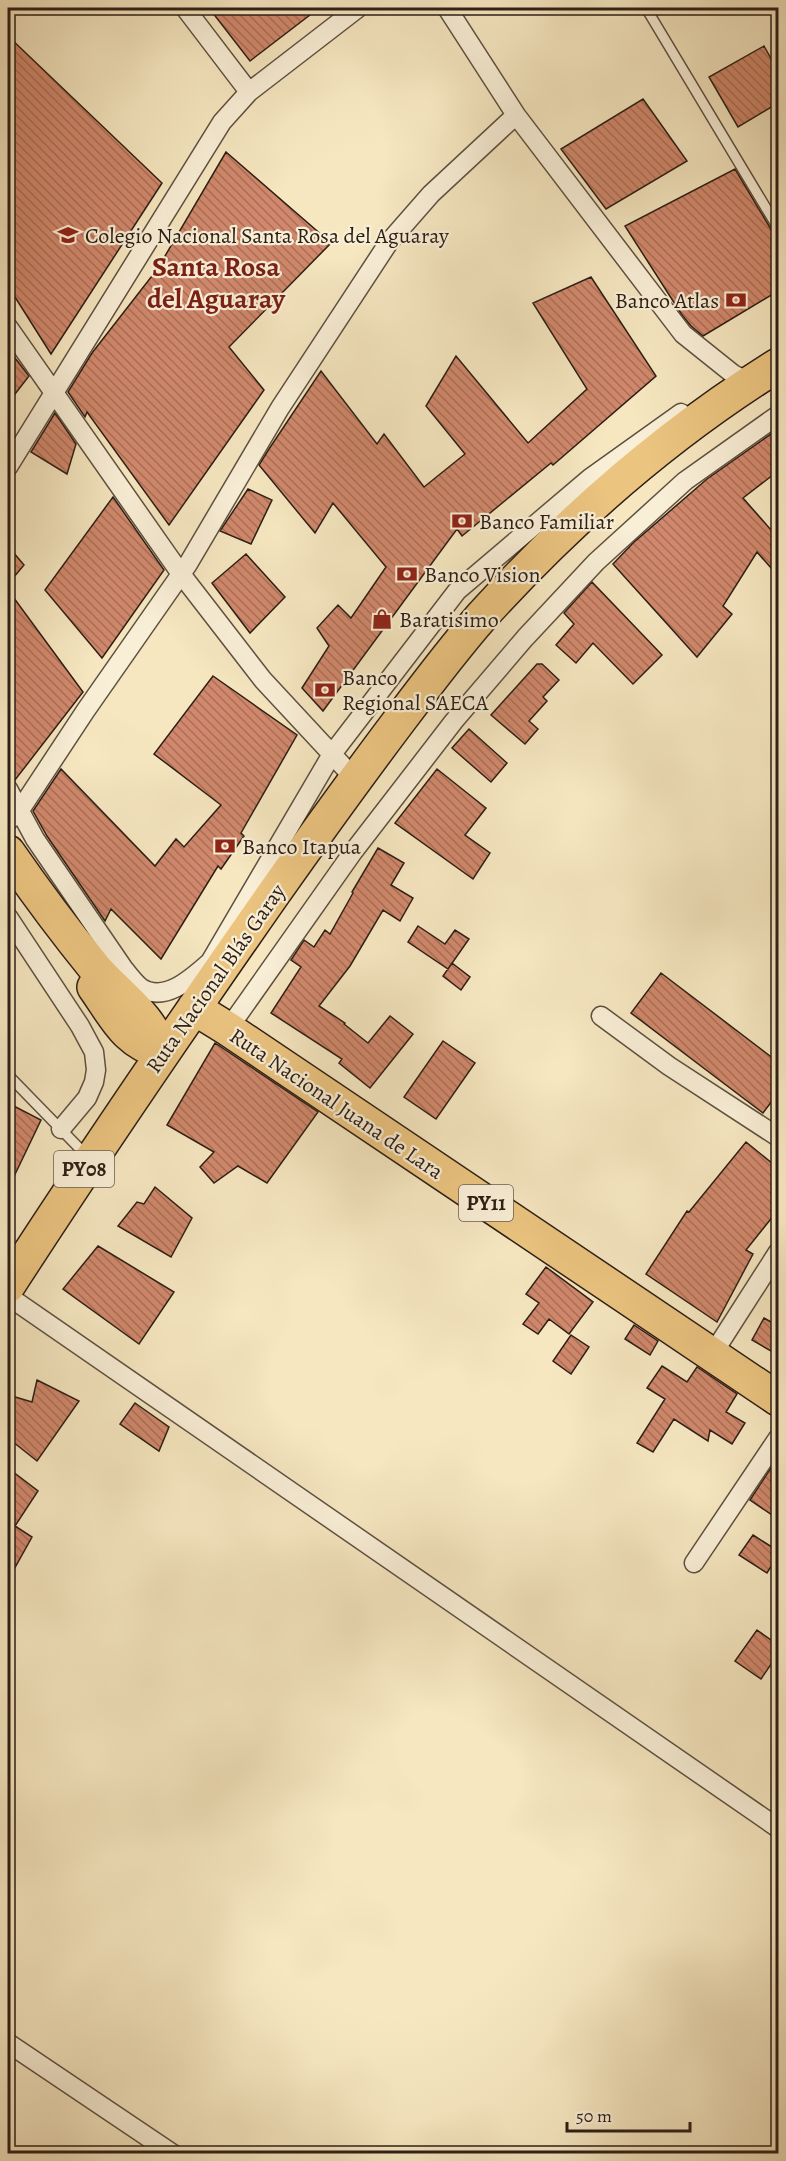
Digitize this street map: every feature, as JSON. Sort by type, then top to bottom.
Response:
[{"type":"highway","name":"Ruta Nacional Blás Garay","points":[[8,1286],[90,1159],[355,779],[481,617],[550,545],[609,491],[742,378],[778,365]]},
{"type":"highway","points":[[13,859],[121,1010],[126,1033],[137,1042],[163,1053]]},
{"type":"highway","points":[[121,1010],[170,1004],[183,998],[219,972]]},
{"type":"highway","name":"Ruta Nacional Juana de Lara","points":[[194,1008],[778,1399]]},
{"type":"highway","points":[[121,1010],[121,1031],[130,1061],[125,1108]]},
{"type":"street","points":[[185,8],[249,92]]},
{"type":"street","points":[[8,467],[53,391],[222,122],[249,92],[358,8]]},
{"type":"street","points":[[8,789],[14,815],[35,839],[124,969],[139,986],[152,993],[171,990],[191,979],[210,962],[332,754],[458,591],[590,478],[742,378],[683,334],[516,115],[447,8]]},
{"type":"street","points":[[14,815],[182,574],[280,408],[389,242],[431,194],[516,115]]},
{"type":"street","points":[[8,327],[182,574],[263,680],[355,779]]},
{"type":"street","points":[[228,1029],[353,852],[454,721],[525,638],[596,562],[685,481],[778,415]]},
{"type":"street","points":[[8,917],[80,1026],[94,1052],[96,1070],[94,1082],[87,1098],[61,1129]]},
{"type":"street","points":[[602,1016],[669,1066],[778,1137]]},
{"type":"street","points":[[712,1355],[778,1252]]},
{"type":"street","points":[[8,1296],[778,1828]]},
{"type":"street","points":[[694,1563],[778,1438]]},
{"type":"street","points":[[8,2043],[172,2154]]},
{"type":"lane","points":[[646,8],[778,228]]},
{"type":"lane","points":[[8,1075],[90,1159]]},
{"type":"building","points":[[209,8],[319,8],[250,61]]},
{"type":"building","name":"Colegio Nacional Santa Rosa del Aguaray","points":[[8,36],[162,183],[51,354],[8,286]]},
{"type":"building","points":[[764,46],[778,71],[778,103],[738,127],[709,77]]},
{"type":"building","points":[[643,99],[687,161],[606,209],[561,149]]},
{"type":"building","points":[[226,152],[331,243],[229,347],[264,390],[169,525],[87,412],[85,417],[68,392],[92,353],[166,258],[165,256]]},
{"type":"building","points":[[735,169],[772,231],[778,237],[778,291],[703,336],[682,315],[625,226]]},
{"type":"building","points":[[591,277],[656,376],[553,465],[551,463],[462,536],[457,529],[323,711],[302,688],[329,646],[317,628],[338,605],[351,618],[386,567],[333,503],[315,533],[259,465],[321,371],[377,444],[384,434],[424,487],[465,454],[426,406],[456,356],[528,443],[587,389],[533,303]]},
{"type":"building","points":[[8,349],[29,376],[8,403]]},
{"type":"building","points":[[55,413],[76,444],[67,474],[31,452]]},
{"type":"building","points":[[778,429],[778,471],[743,498],[778,538],[778,576],[757,552],[723,606],[732,614],[697,657],[613,564],[633,543],[707,479]]},
{"type":"building","points":[[248,489],[272,500],[251,544],[220,531]]},
{"type":"building","points":[[113,497],[164,570],[102,658],[45,590]]},
{"type":"building","points":[[8,546],[24,565],[8,584]]},
{"type":"building","points":[[246,554],[285,597],[250,633],[212,583]]},
{"type":"building","points":[[592,582],[662,655],[633,684],[593,643],[576,663],[556,645],[574,624],[564,613]]},
{"type":"building","points":[[8,590],[83,692],[15,780],[8,767]]},
{"type":"building","points":[[537,664],[542,664],[559,680],[543,697],[547,701],[529,721],[538,729],[525,744],[491,715]]},
{"type":"building","points":[[213,676],[297,735],[241,833],[244,836],[221,869],[218,866],[161,959],[111,909],[105,921],[47,836],[33,811],[61,769],[155,866],[176,839],[184,847],[221,805],[154,754]]},
{"type":"building","points":[[469,729],[507,763],[491,782],[452,748]]},
{"type":"building","points":[[437,769],[486,808],[465,835],[490,853],[473,879],[395,823]]},
{"type":"building","points":[[378,848],[404,863],[391,885],[413,898],[400,921],[383,910],[350,966],[319,1006],[345,1023],[368,1043],[390,1016],[413,1034],[370,1088],[339,1063],[342,1059],[271,1013],[301,967],[291,960],[304,940],[314,947],[325,930],[330,934]]},
{"type":"building","points":[[418,926],[445,944],[455,930],[469,939],[448,969],[408,942]]},
{"type":"building","points":[[452,963],[470,977],[461,990],[443,976]]},
{"type":"building","points":[[661,973],[778,1062],[778,1093],[763,1113],[631,1013]]},
{"type":"building","points":[[443,1041],[475,1063],[436,1119],[404,1097]]},
{"type":"building","points":[[215,1043],[318,1112],[267,1183],[238,1166],[214,1183],[200,1167],[214,1152],[167,1125]]},
{"type":"building","points":[[8,1103],[41,1120],[8,1189]]},
{"type":"building","points":[[746,1142],[778,1168],[778,1210],[746,1250],[753,1254],[717,1322],[646,1274],[687,1211],[689,1212]]},
{"type":"building","points":[[155,1187],[192,1218],[171,1257],[118,1226],[137,1202],[144,1204]]},
{"type":"building","points":[[98,1246],[174,1292],[139,1344],[63,1289]]},
{"type":"building","points":[[546,1267],[593,1302],[569,1334],[549,1319],[538,1334],[523,1324],[539,1303],[526,1294]]},
{"type":"building","points":[[764,1318],[778,1326],[778,1355],[752,1340]]},
{"type":"building","points":[[634,1325],[658,1341],[650,1355],[625,1339]]},
{"type":"building","points":[[571,1335],[589,1347],[571,1374],[553,1361]]},
{"type":"building","points":[[662,1366],[687,1382],[697,1367],[737,1394],[726,1412],[745,1423],[732,1444],[710,1430],[708,1441],[674,1419],[653,1452],[637,1443],[665,1399],[647,1388]]},
{"type":"building","points":[[37,1380],[79,1401],[37,1461],[8,1438],[8,1408],[15,1397],[32,1402]]},
{"type":"building","points":[[135,1403],[169,1427],[159,1451],[120,1424]]},
{"type":"building","points":[[778,1457],[778,1519],[750,1500]]},
{"type":"building","points":[[8,1468],[38,1491],[15,1526],[32,1537],[8,1580]]},
{"type":"building","points":[[753,1535],[778,1551],[767,1573],[739,1555]]},
{"type":"building","points":[[757,1630],[778,1645],[778,1654],[761,1679],[735,1661]]},
{"type":"place","name":"Colegio Nacional Santa Rosa del Aguaray","points":[[68,235]]},
{"type":"place","name":"Banco Atlas","points":[[736,300]]},
{"type":"place","name":"Banco Familiar","points":[[462,521]]},
{"type":"place","name":"Banco Vision","points":[[407,574]]},
{"type":"place","name":"Baratisimo","points":[[382,619]]},
{"type":"place","name":"Banco Regional SAECA","points":[[325,690]]},
{"type":"place","name":"Banco Itapua","points":[[225,846]]},
{"type":"district","name":"Santa Rosa del Aguaray","points":[[216,282]]}]
